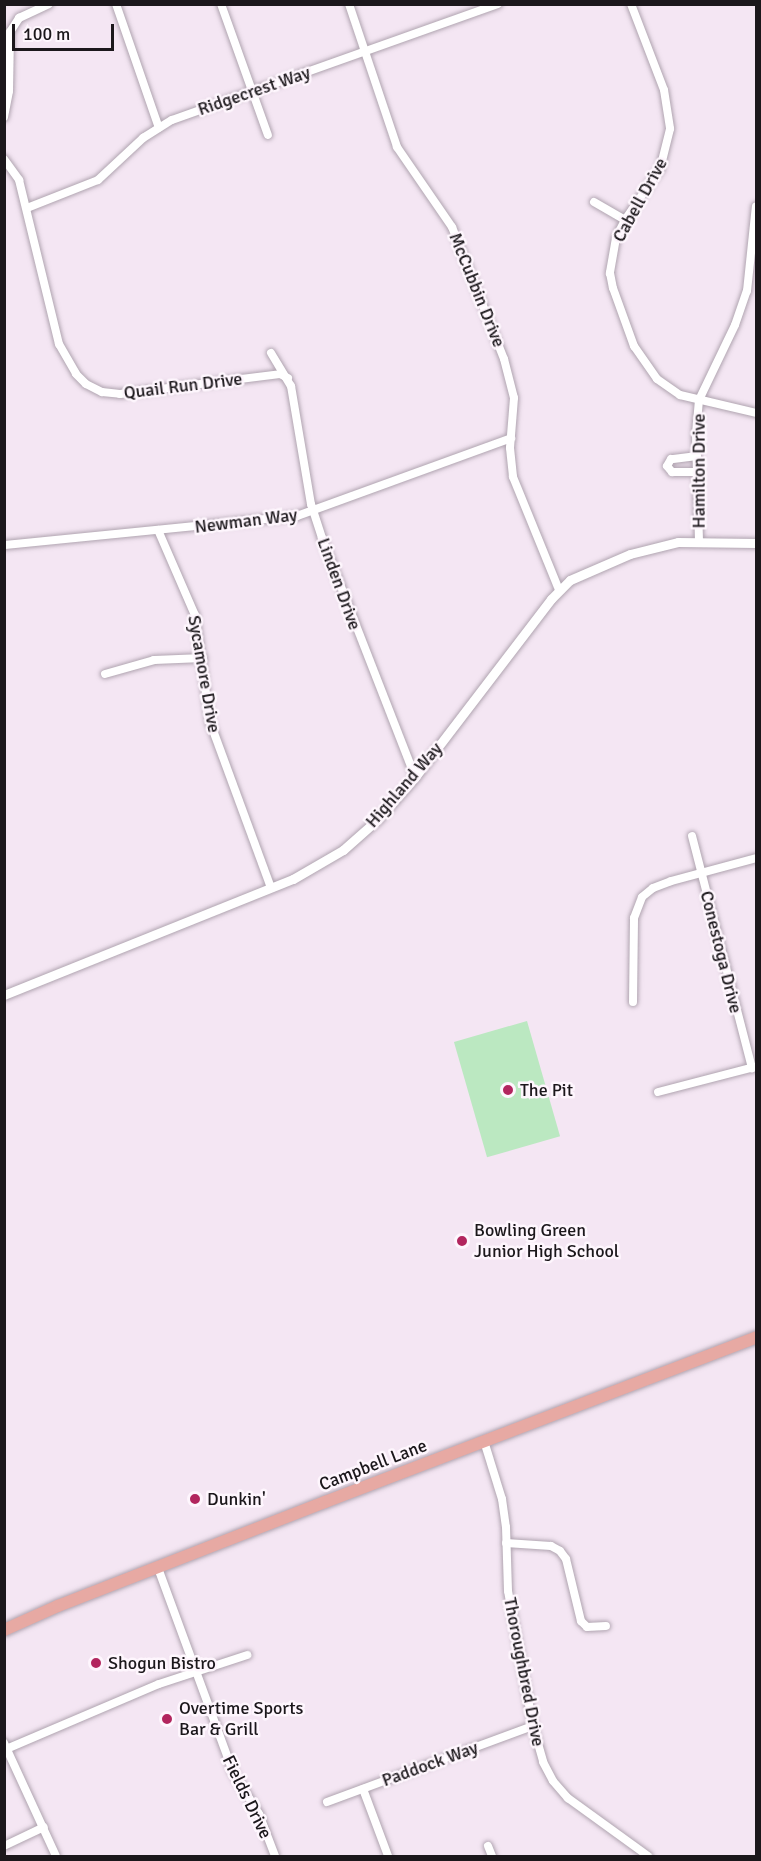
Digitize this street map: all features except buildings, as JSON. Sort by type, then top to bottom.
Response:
[{"type":"main road","name":"Campbell Lane","points":[[4,1630],[158,1568],[756,1337]]},
{"type":"street","points":[[4,117],[9,92],[6,39],[19,18],[49,4]]},
{"type":"street","points":[[116,4],[159,128]]},
{"type":"street","points":[[221,4],[250,93],[267,135]]},
{"type":"street","name":"McCubbin Drive","points":[[349,4],[398,147],[452,227],[504,358],[514,398],[510,462],[513,477],[558,590]]},
{"type":"street","name":"Ridgecrest Way","points":[[27,208],[98,180],[159,128],[172,120],[498,4]]},
{"type":"street","name":"Cabell Drive","points":[[631,4],[664,90],[670,129],[666,154],[660,169],[625,220],[616,238],[610,273],[634,346],[645,365],[662,384],[680,395],[756,413]]},
{"type":"street","name":"Quail Run Drive","points":[[4,159],[19,180],[59,344],[76,374],[86,384],[102,392],[120,394],[280,374],[289,379]]},
{"type":"street","points":[[594,202],[625,220]]},
{"type":"street","points":[[699,400],[735,325],[747,291],[756,206]]},
{"type":"street","name":"Linden Drive","points":[[271,352],[289,379],[313,512],[363,647],[415,777]]},
{"type":"street","name":"Hamilton Drive","points":[[699,400],[697,456],[699,541]]},
{"type":"street","name":"Newman Way","points":[[4,545],[285,518],[313,512],[511,438]]},
{"type":"street","points":[[697,456],[671,459],[668,466],[672,472],[697,472]]},
{"type":"street","name":"Sycamore Drive","points":[[158,530],[192,604],[203,658],[210,722],[271,888]]},
{"type":"street","name":"Highland Way","points":[[4,995],[271,888],[314,869],[343,850],[377,820],[415,777],[558,590],[580,573],[630,554],[678,542],[756,543]]},
{"type":"street","points":[[105,674],[154,660],[203,658]]},
{"type":"street","name":"Conestoga Drive","points":[[692,836],[754,1067]]},
{"type":"street","points":[[633,1002],[634,918],[638,903],[645,894],[671,881],[756,858]]},
{"type":"street","points":[[658,1092],[754,1067]]},
{"type":"street","name":"Thoroughbred Drive","points":[[484,1441],[502,1499],[508,1592],[533,1726],[543,1762],[561,1789],[577,1805],[643,1855]]},
{"type":"street","points":[[506,1543],[551,1546],[560,1551],[566,1559],[581,1621],[587,1627],[606,1626]]},
{"type":"street","name":"Fields Drive","points":[[158,1568],[194,1672],[233,1772],[259,1814],[275,1857]]},
{"type":"street","points":[[56,1857],[6,1747],[98,1708],[247,1655]]},
{"type":"street","name":"Paddock Way","points":[[327,1802],[533,1726]]},
{"type":"street","points":[[363,1789],[388,1857]]},
{"type":"street","points":[[4,1846],[44,1827]]},
{"type":"street","points":[[488,1846],[492,1857]]},
{"type":"green space","name":"The Pit","points":[[527,1021],[560,1136],[487,1157],[454,1042]]},
{"type":"place","name":"The Pit","points":[[508,1090]]},
{"type":"place","name":"Bowling Green Junior High School","points":[[462,1241]]},
{"type":"place","name":"Dunkin'","points":[[195,1499]]},
{"type":"place","name":"Shogun Bistro","points":[[96,1663]]},
{"type":"place","name":"Overtime Sports Bar & Grill","points":[[167,1719]]}]
